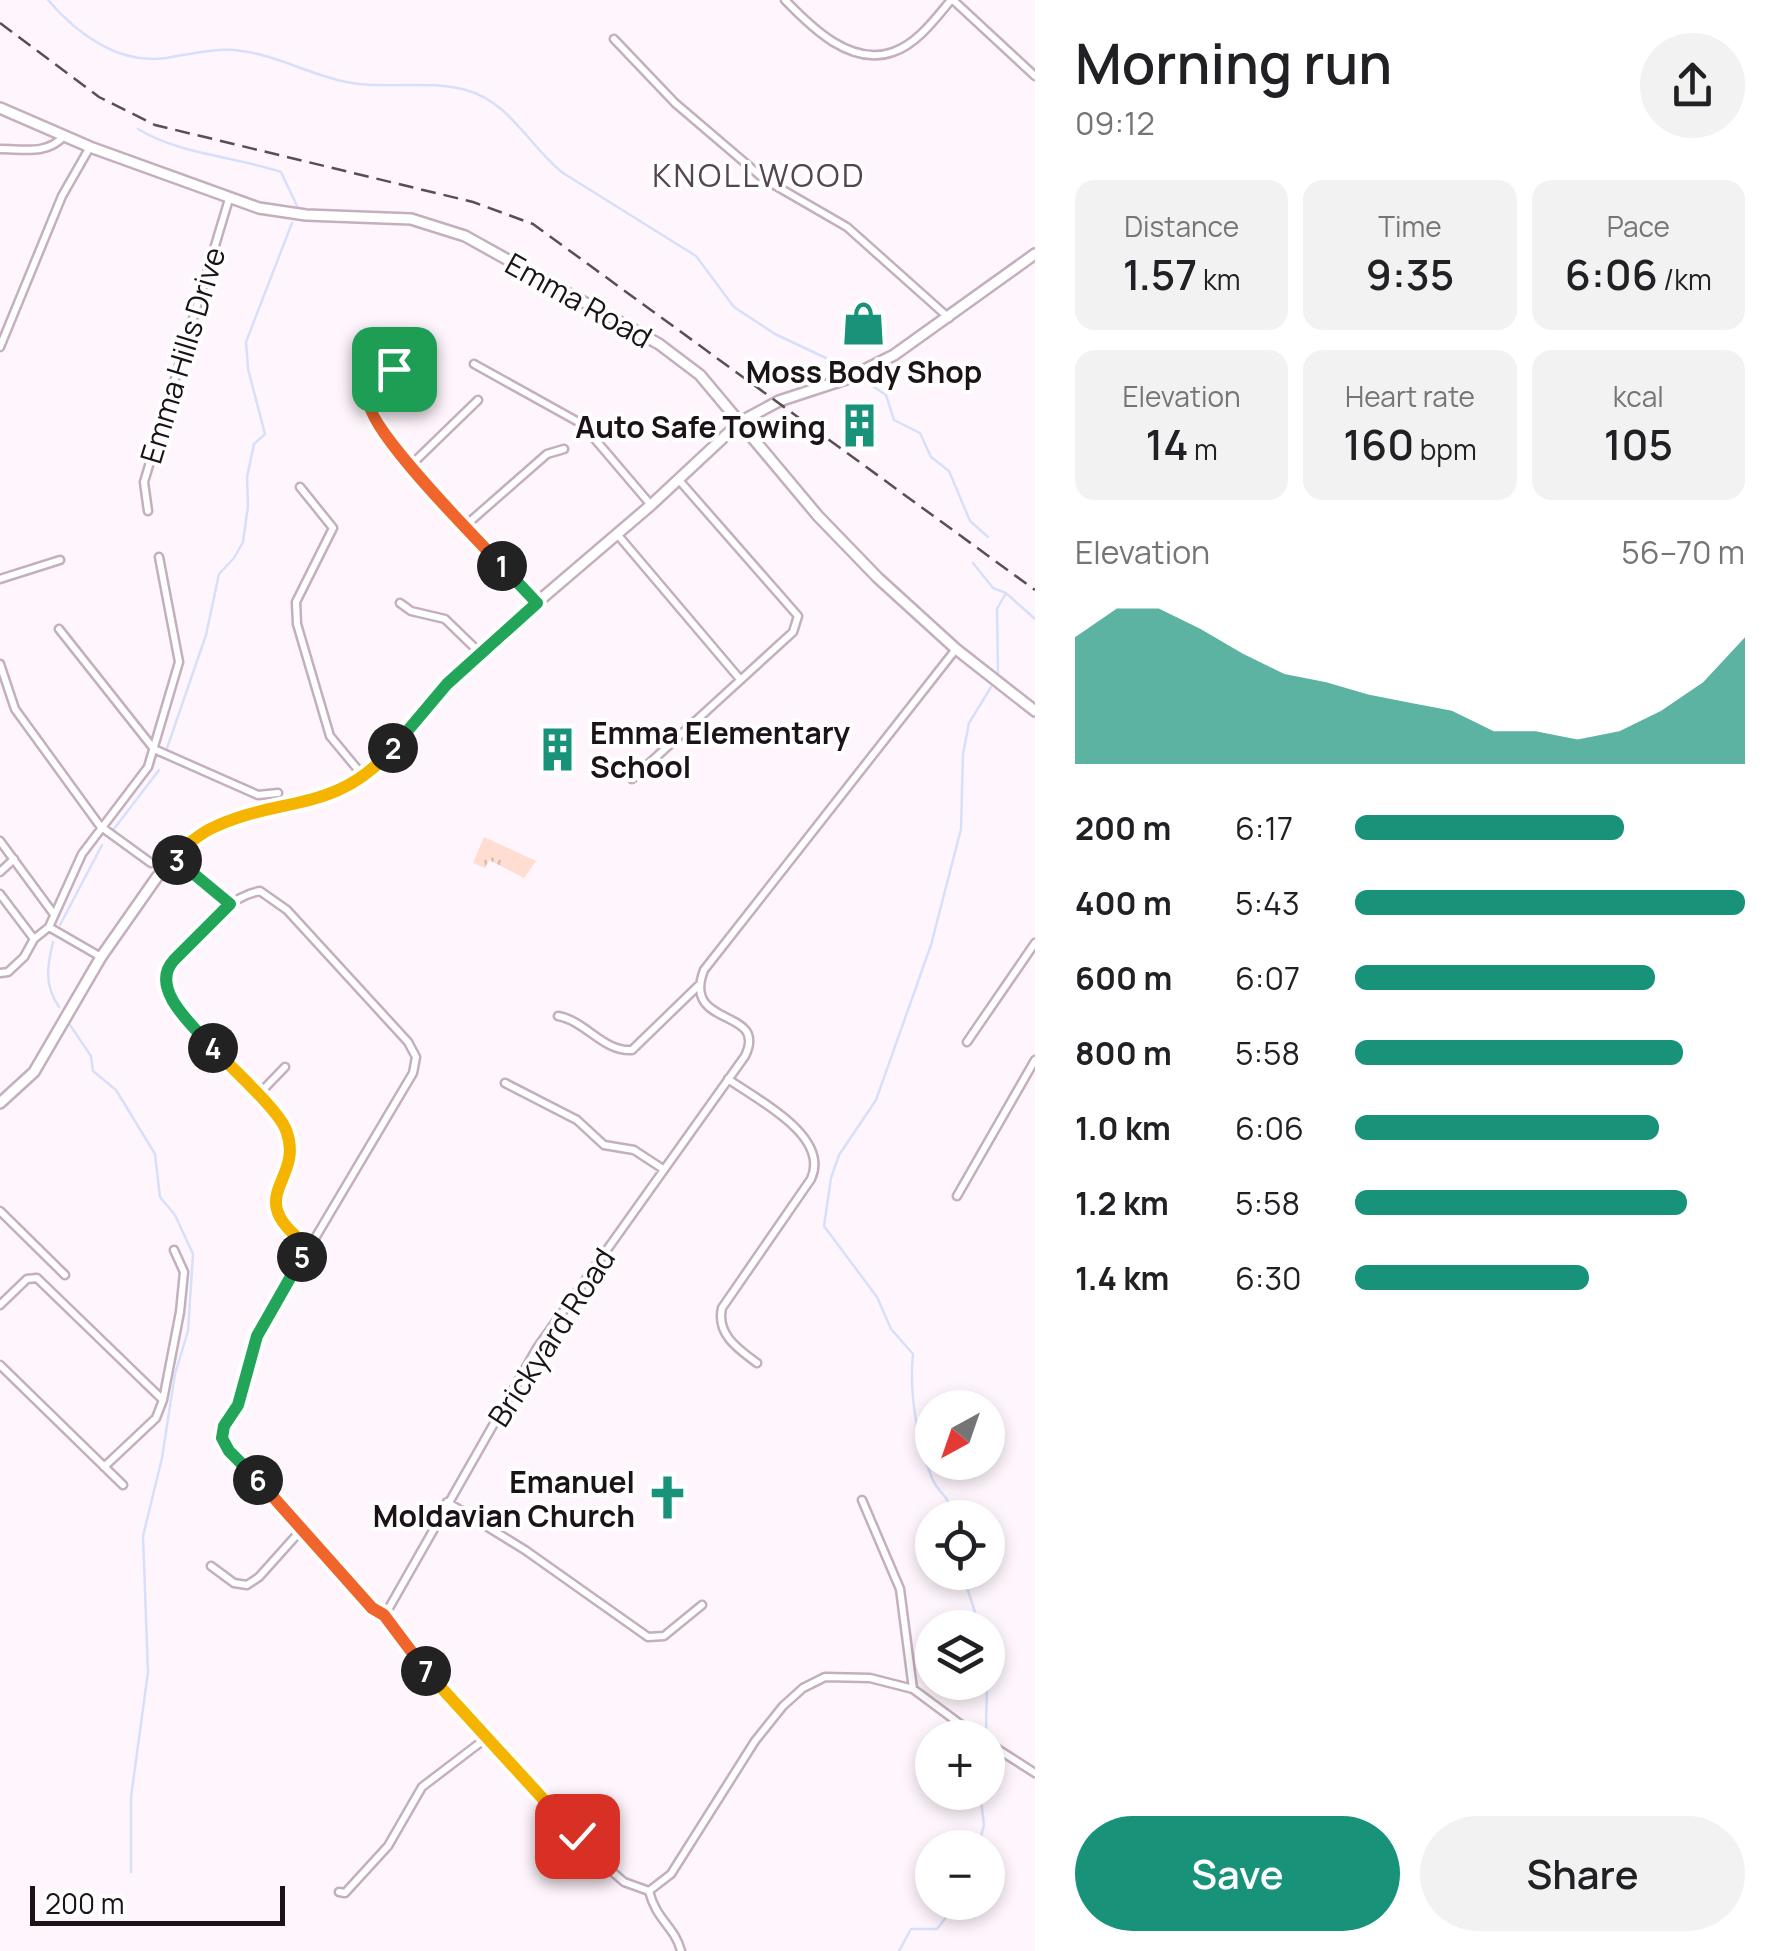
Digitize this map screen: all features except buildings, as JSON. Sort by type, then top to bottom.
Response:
[{"type":"street","points":[[785,0],[817,34],[869,55],[893,52],[921,34],[952,0],[1035,76]]},
{"type":"street","points":[[614,39],[675,103],[764,179],[847,228],[950,318]]},
{"type":"street","name":"Emma Road","points":[[0,108],[228,199],[306,216],[412,219],[465,236],[659,344],[700,375],[818,516],[878,578],[956,648],[1035,710]]},
{"type":"street","points":[[0,149],[45,150],[54,148],[64,136]]},
{"type":"street","points":[[0,348],[62,196],[90,147]]},
{"type":"street","name":"Emma Hills Drive","points":[[148,511],[144,482],[228,199]]},
{"type":"street","points":[[0,1102],[23,1085],[44,1057],[101,957],[173,857],[209,830],[333,794],[364,777],[480,652],[651,505],[740,422],[784,399],[833,384],[879,363],[950,318],[1035,254]]},
{"type":"street","points":[[415,348],[372,392],[368,401],[372,414],[410,466],[537,603]]},
{"type":"street","points":[[474,364],[582,424],[651,505]]},
{"type":"street","points":[[410,466],[478,400]]},
{"type":"street","points":[[466,525],[547,454],[564,449]]},
{"type":"street","points":[[632,779],[793,632],[798,616],[678,479]]},
{"type":"street","points":[[300,486],[333,529],[296,602],[297,624],[330,736],[364,777]]},
{"type":"street","points":[[617,534],[739,678]]},
{"type":"street","points":[[0,973],[8,972],[24,957],[34,938],[49,927],[82,854],[148,766],[179,662],[159,557]]},
{"type":"street","points":[[0,578],[60,560]]},
{"type":"street","points":[[400,604],[411,611],[445,619],[480,652]]},
{"type":"street","points":[[59,629],[154,749],[258,795],[278,793]]},
{"type":"street","points":[[558,1016],[575,1021],[616,1049],[632,1050],[698,986],[704,970],[956,648]]},
{"type":"street","points":[[0,664],[14,709],[100,826],[151,863]]},
{"type":"street","points":[[0,841],[53,912]]},
{"type":"street","points":[[173,857],[230,904]]},
{"type":"street","points":[[0,872],[14,859]]},
{"type":"street","points":[[308,1246],[286,1230],[278,1218],[275,1199],[291,1149],[285,1125],[196,1030],[170,995],[163,978],[165,969],[246,893],[260,891],[287,910],[408,1042],[416,1057],[413,1073],[257,1336],[238,1405],[224,1426],[222,1438],[229,1451],[372,1608],[384,1615],[486,1739],[607,1867],[624,1882],[649,1891]]},
{"type":"street","points":[[0,894],[34,938]]},
{"type":"street","points":[[49,927],[101,957]]},
{"type":"street","points":[[967,1042],[1035,943]]},
{"type":"street","name":"Brickyard Road","points":[[384,1615],[538,1348],[745,1056],[749,1040],[740,1024],[705,1005],[698,986]]},
{"type":"street","points":[[957,1196],[1035,1060]]},
{"type":"street","points":[[258,1096],[284,1066]]},
{"type":"street","points":[[728,1080],[796,1126],[816,1164],[811,1178],[722,1308],[720,1324],[726,1336],[757,1363]]},
{"type":"street","points":[[505,1082],[577,1120],[604,1145],[634,1150],[663,1169]]},
{"type":"street","points":[[0,1210],[65,1275]]},
{"type":"street","points":[[104,1467],[156,1418],[163,1400],[184,1272],[174,1250]]},
{"type":"street","points":[[0,1306],[27,1279],[37,1278],[163,1400]]},
{"type":"street","points":[[0,1365],[123,1486]]},
{"type":"street","points":[[862,1500],[900,1589],[912,1689]]},
{"type":"street","points":[[447,1502],[524,1550],[648,1637],[664,1636],[702,1605]]},
{"type":"street","points":[[211,1566],[234,1583],[247,1585],[302,1529]]},
{"type":"street","points":[[649,1891],[671,1874],[755,1741],[803,1688],[825,1677],[870,1678],[912,1689],[955,1720]]},
{"type":"street","points":[[338,1892],[346,1893],[388,1846],[422,1787],[486,1739]]},
{"type":"street","points":[[1005,1753],[1035,1772]]},
{"type":"street","points":[[649,1891],[654,1909],[681,1951]]},
{"type":"green space","points":[[484,837],[536,861],[524,878],[489,860],[485,868],[473,863]]},
{"type":"waterway","points":[[48,0],[86,35],[132,57],[242,51],[352,83],[438,86],[481,96],[507,114],[563,173],[696,256],[734,307],[775,334],[849,369]]},
{"type":"waterway","points":[[138,129],[172,144],[281,172],[297,206]]},
{"type":"waterway","points":[[166,751],[206,635],[219,574],[243,542],[247,477],[254,444],[265,434],[248,369],[246,342],[292,223]]},
{"type":"waterway","points":[[862,379],[886,395],[894,420],[920,433],[931,457],[949,471],[970,521],[988,537]]},
{"type":"waterway","points":[[973,563],[993,588],[1006,593],[1035,619]]},
{"type":"waterway","points":[[998,673],[997,609],[1006,593]]},
{"type":"waterway","points":[[947,1500],[932,1478],[922,1449],[913,1400],[913,1354],[891,1329],[877,1297],[824,1226],[831,1178],[839,1155],[876,1100],[931,945],[961,829],[963,754],[969,723],[991,687]]},
{"type":"waterway","points":[[114,829],[159,770]]},
{"type":"waterway","points":[[60,925],[102,845]]},
{"type":"waterway","points":[[53,942],[48,976],[59,1007]]},
{"type":"waterway","points":[[70,1025],[91,1056],[93,1071],[116,1090],[155,1154],[160,1197],[175,1215],[193,1254],[188,1331],[175,1374],[162,1458],[143,1536],[148,1672],[131,1797],[131,1872]]},
{"type":"waterway","points":[[968,1590],[974,1610]]},
{"type":"waterway","points":[[986,1720],[987,1700]]},
{"type":"waterway","points":[[982,1810],[983,1830]]},
{"type":"waterway","points":[[899,1951],[911,1929],[937,1929],[944,1920]]},
{"type":"railway","points":[[0,23],[99,97],[155,125],[473,202],[533,224],[1035,590]]},
{"type":"place","name":"Moss Body Shop","points":[[864,324]]},
{"type":"place","name":"Auto Safe Towing","points":[[859,426]]},
{"type":"place","name":"Emma Elementary School","points":[[557,749]]},
{"type":"place","name":"Emanuel Moldavian Church","points":[[668,1498]]},
{"type":"district","name":"KNOLLWOOD","points":[[759,175]]},
{"type":"route","points":[[394,369],[372,392],[368,401],[372,414],[410,466],[537,603],[447,684],[364,777],[310,802],[232,820],[209,830],[173,857],[230,904],[165,969],[163,978],[170,995],[196,1030],[285,1125],[291,1149],[275,1199],[278,1218],[286,1230],[308,1246],[257,1336],[238,1405],[224,1426],[222,1438],[229,1451],[372,1608],[384,1615],[486,1739],[577,1836]]}]
